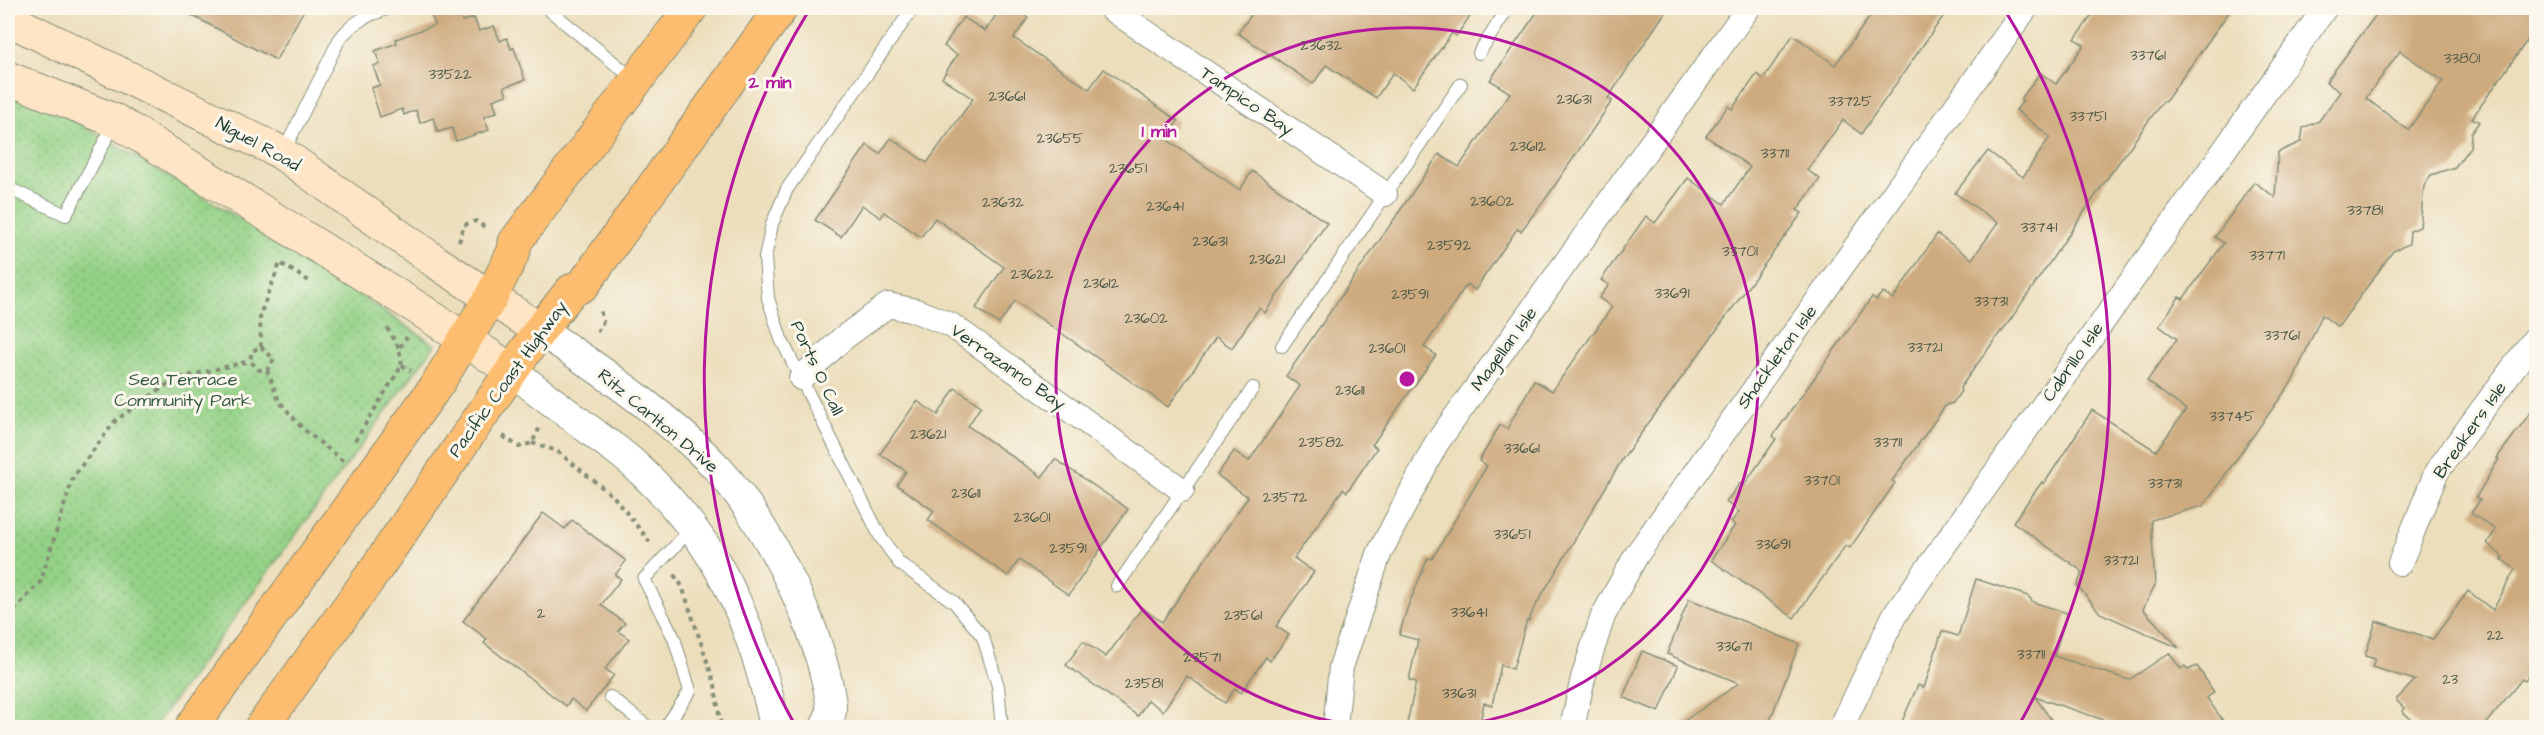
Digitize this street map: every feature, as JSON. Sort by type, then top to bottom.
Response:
[{"type":"highway","points":[[191,728],[436,386],[490,298],[514,251],[515,242],[691,8]]},
{"type":"highway","name":"Pacific Coast Highway","points":[[261,728],[376,568],[511,370],[571,291],[583,285],[781,8]]},
{"type":"main road","name":"Niguel Road","points":[[8,19],[283,154],[490,298],[540,330]]},
{"type":"main road","points":[[8,78],[116,121],[511,370]]},
{"type":"street","name":"Tampico Bay","points":[[1110,8],[1385,194]]},
{"type":"street","name":"Magellan Isle","points":[[1335,728],[1341,667],[1379,554],[1436,444],[1748,8]]},
{"type":"street","name":"Shackleton Isle","points":[[1572,728],[1583,678],[1603,616],[1637,554],[2026,8]]},
{"type":"street","name":"Cabrillo Isle","points":[[1841,728],[1894,616],[2325,8]]},
{"type":"street","name":"Verrazanno Bay","points":[[801,378],[842,339],[888,305],[916,311],[951,326],[1182,490]]},
{"type":"street","name":"Ritz Carlton Drive","points":[[540,330],[591,363],[653,411],[718,470],[745,504],[797,591],[819,649],[831,711],[825,728]]},
{"type":"street","name":"Breakers Isle","points":[[2400,563],[2437,471],[2536,337]]},
{"type":"street","points":[[511,370],[638,467],[694,526],[719,566],[742,614],[762,668],[774,721],[778,728]]},
{"type":"lane","points":[[283,154],[339,40],[349,26],[374,13],[390,8]]},
{"type":"lane","points":[[547,8],[636,81]]},
{"type":"lane","name":"Ports O Call","points":[[913,8],[787,189],[772,224],[765,258],[768,298],[781,339],[880,536],[898,563],[954,602],[983,638],[998,686],[1002,728]]},
{"type":"lane","points":[[1479,52],[1509,8]]},
{"type":"lane","points":[[1282,346],[1461,84]]},
{"type":"lane","points":[[8,188],[66,215],[116,121]]},
{"type":"lane","points":[[1117,586],[1253,388]]},
{"type":"lane","points":[[665,728],[690,691],[674,638],[644,579],[694,526]]},
{"type":"lane","points":[[610,697],[649,728]]},
{"type":"path","points":[[267,370],[274,359],[261,347],[260,315],[280,263],[310,281]]},
{"type":"path","points":[[379,323],[389,329],[399,348]]},
{"type":"path","points":[[250,361],[252,351],[261,347]]},
{"type":"path","points":[[250,361],[259,370],[267,370]]},
{"type":"path","points":[[8,617],[41,581],[73,477],[116,420],[175,379],[250,361]]},
{"type":"path","points":[[354,442],[402,365]]},
{"type":"path","points":[[267,370],[279,401],[302,428],[342,461],[348,452]]},
{"type":"green space","name":"Sea Terrace Community Park","points":[[8,90],[47,104],[274,239],[435,345],[154,727],[8,728]]},
{"type":"building","points":[[178,8],[305,8],[276,60]]},
{"type":"building","points":[[429,8],[458,8],[462,21],[474,18],[479,31],[494,26],[500,41],[507,38],[511,49],[514,48],[525,80],[504,87],[507,95],[493,100],[497,112],[484,117],[489,130],[456,141],[452,128],[438,132],[433,118],[420,123],[416,110],[404,115],[402,109],[380,117],[371,88],[380,85],[373,66],[380,64],[375,51],[397,43],[396,39],[435,25]]},
{"type":"building","points":[[1001,8],[1013,8],[1028,18],[1014,38],[1089,89],[1104,69],[1178,121],[1166,139],[1240,190],[1252,171],[1327,223],[1265,313],[1259,308],[1232,348],[1216,337],[1168,407],[1015,301],[999,324],[976,308],[1004,267],[935,218],[921,237],[884,212],[881,218],[862,205],[841,237],[815,220],[867,145],[880,154],[891,138],[927,163],[973,99],[942,78],[957,55],[944,46],[963,17],[985,31]]},
{"type":"building","points":[[1256,8],[1476,8],[1456,36],[1452,33],[1413,88],[1393,73],[1376,98],[1326,65],[1313,84],[1238,33]]},
{"type":"building","points":[[1540,8],[1668,8],[1608,98],[1612,101],[1549,194],[1521,231],[1517,229],[1475,290],[1467,284],[1424,347],[1436,355],[1372,445],[1377,448],[1347,492],[1343,489],[1294,558],[1314,572],[1276,626],[1289,635],[1270,661],[1266,657],[1241,693],[1235,688],[1225,703],[1187,676],[1163,711],[1148,700],[1138,716],[1066,665],[1083,641],[1106,657],[1142,608],[1162,622],[1248,497],[1217,475],[1234,451],[1249,461],[1300,386],[1286,376],[1439,154],[1459,167],[1510,93],[1490,80]]},
{"type":"building","points":[[1876,8],[1949,8],[1861,134],[1843,120],[1807,170],[1820,179],[1797,210],[1802,213],[1623,458],[1533,610],[1529,621],[1527,620],[1513,669],[1501,665],[1492,705],[1484,703],[1479,728],[1406,728],[1416,682],[1409,680],[1418,640],[1399,635],[1428,558],[1432,559],[1487,466],[1479,461],[1500,425],[1507,429],[1534,380],[1552,391],[1612,307],[1599,298],[1609,285],[1601,280],[1646,216],[1655,223],[1688,178],[1724,204],[1750,167],[1706,136],[1728,106],[1732,109],[1757,74],[1763,79],[1793,35],[1835,65]]},
{"type":"building","points":[[2097,8],[2232,8],[2104,183],[2002,332],[1960,388],[1961,391],[1953,403],[1946,405],[1892,481],[1895,483],[1850,548],[1846,545],[1794,618],[1711,560],[1735,525],[1731,522],[1739,512],[1726,502],[1740,483],[1744,485],[1776,439],[1773,436],[1872,297],[1876,300],[1883,292],[1893,299],[1937,234],[1972,259],[1998,223],[1955,193],[1988,151],[2023,177],[2050,137],[2016,110],[2040,73],[2056,84],[2084,45],[2075,39]]},
{"type":"building","points":[[2381,8],[2536,8],[2536,28],[2472,118],[2479,122],[2471,133],[2470,147],[2455,167],[2431,175],[2424,186],[2420,227],[2410,231],[2409,244],[2393,251],[2338,327],[2322,315],[2293,380],[2203,506],[2151,520],[2155,585],[2143,609],[2179,648],[2100,613],[2077,585],[2083,572],[2013,522],[2042,482],[2044,484],[2092,410],[2156,451],[2186,410],[2147,381],[2177,339],[2159,326],[2179,297],[2183,299],[2224,243],[2215,237],[2254,182],[2275,197],[2278,152],[2301,142],[2303,128],[2319,121],[2340,92],[2326,82]],"holes":[[[2400,51],[2443,81],[2408,130],[2366,98]]]},
{"type":"building","points":[[955,388],[981,406],[968,426],[1042,477],[1055,459],[1128,509],[1069,595],[1019,560],[1008,576],[928,520],[934,511],[897,485],[906,471],[880,454],[917,401],[938,415]]},
{"type":"building","points":[[2536,405],[2536,666],[2525,681],[2522,679],[2482,728],[2421,728],[2402,711],[2404,708],[2396,700],[2415,680],[2372,667],[2375,659],[2365,656],[2376,621],[2433,639],[2468,591],[2493,610],[2515,569],[2501,559],[2503,557],[2487,543],[2496,530],[2471,513],[2480,500],[2476,497],[2499,459],[2497,458]]},
{"type":"building","points":[[543,513],[565,529],[572,520],[626,561],[615,575],[621,579],[601,605],[625,623],[618,631],[629,639],[605,669],[614,675],[586,711],[571,699],[566,706],[484,643],[487,639],[463,621]]},
{"type":"building","points":[[1976,579],[2028,596],[2033,602],[2067,613],[2054,656],[2129,680],[2169,653],[2181,669],[2185,666],[2188,670],[2197,666],[2214,692],[2207,698],[2228,728],[2128,728],[2035,697],[2057,728],[1899,728],[1918,685],[1924,688],[1942,631],[1958,636]]},
{"type":"building","points":[[1689,599],[1799,644],[1767,728],[1674,728],[1739,683],[1667,654]]},
{"type":"building","points":[[1642,651],[1678,666],[1659,712],[1623,697]]}]
